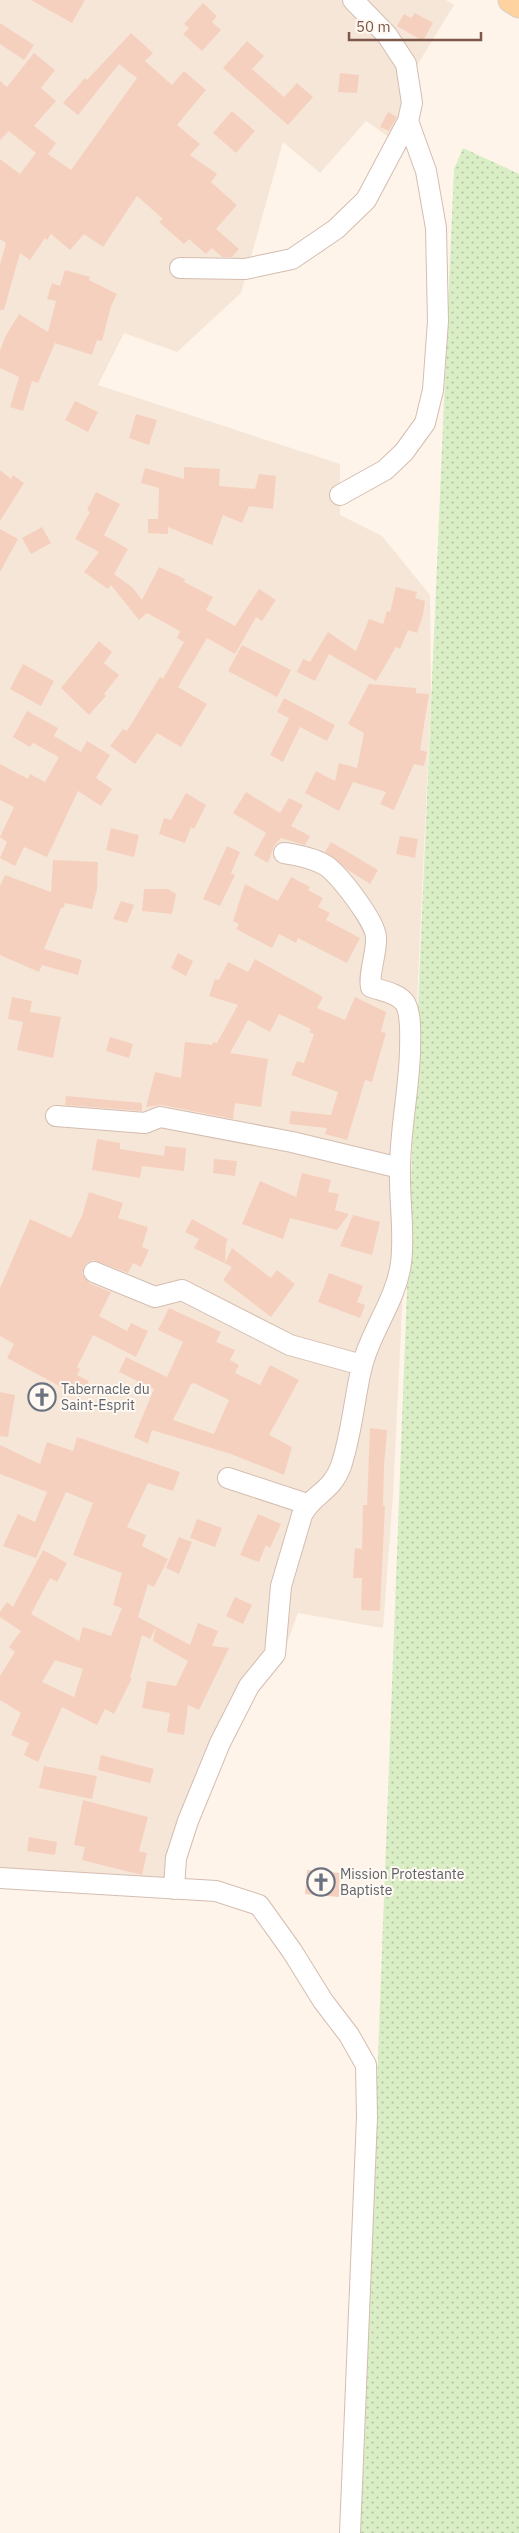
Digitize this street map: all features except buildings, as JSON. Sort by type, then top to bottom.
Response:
[{"type":"main road","points":[[511,0],[519,5]]},
{"type":"street","points":[[180,268],[245,269],[292,259],[336,229],[366,200],[408,121],[412,102],[406,64],[387,35],[353,0]]},
{"type":"street","points":[[340,495],[384,470],[404,452],[425,423],[433,390],[438,321],[436,228],[426,171],[408,121]]},
{"type":"street","points":[[174,1889],[176,1858],[188,1821],[220,1743],[249,1686],[274,1654],[281,1586],[307,1504],[330,1487],[341,1467],[354,1418],[362,1365],[373,1337],[389,1306],[401,1263],[400,1168],[409,1074],[410,1023],[406,1004],[398,996],[372,987],[370,980],[376,959],[376,935],[366,914],[347,888],[326,866],[299,855],[284,852]]},
{"type":"street","points":[[56,1116],[145,1123],[160,1117],[292,1142],[400,1168]]},
{"type":"street","points":[[94,1272],[155,1297],[182,1290],[290,1346],[362,1365]]},
{"type":"street","points":[[228,1478],[307,1504]]},
{"type":"street","points":[[0,1878],[216,1891],[259,1905],[292,1951],[323,2001],[350,2035],[366,2066],[367,2117],[350,2533]]},
{"type":"shaded area","points":[[0,0],[446,0],[454,5],[416,67],[400,145],[366,121],[320,173],[283,142],[241,293],[177,352],[124,333],[98,385],[340,464],[340,515],[382,536],[430,595],[431,695],[418,981],[393,1495],[383,1628],[298,1613],[280,1662],[248,1701],[193,1829],[179,1885],[0,1889]]},
{"type":"green space","points":[[463,148],[519,174],[519,2533],[360,2533],[415,1077],[454,169]]},
{"type":"place","name":"Tabernacle du Saint-Esprit","points":[[42,1397]]},
{"type":"place","name":"Mission Protestante Baptiste","points":[[321,1882]]}]
